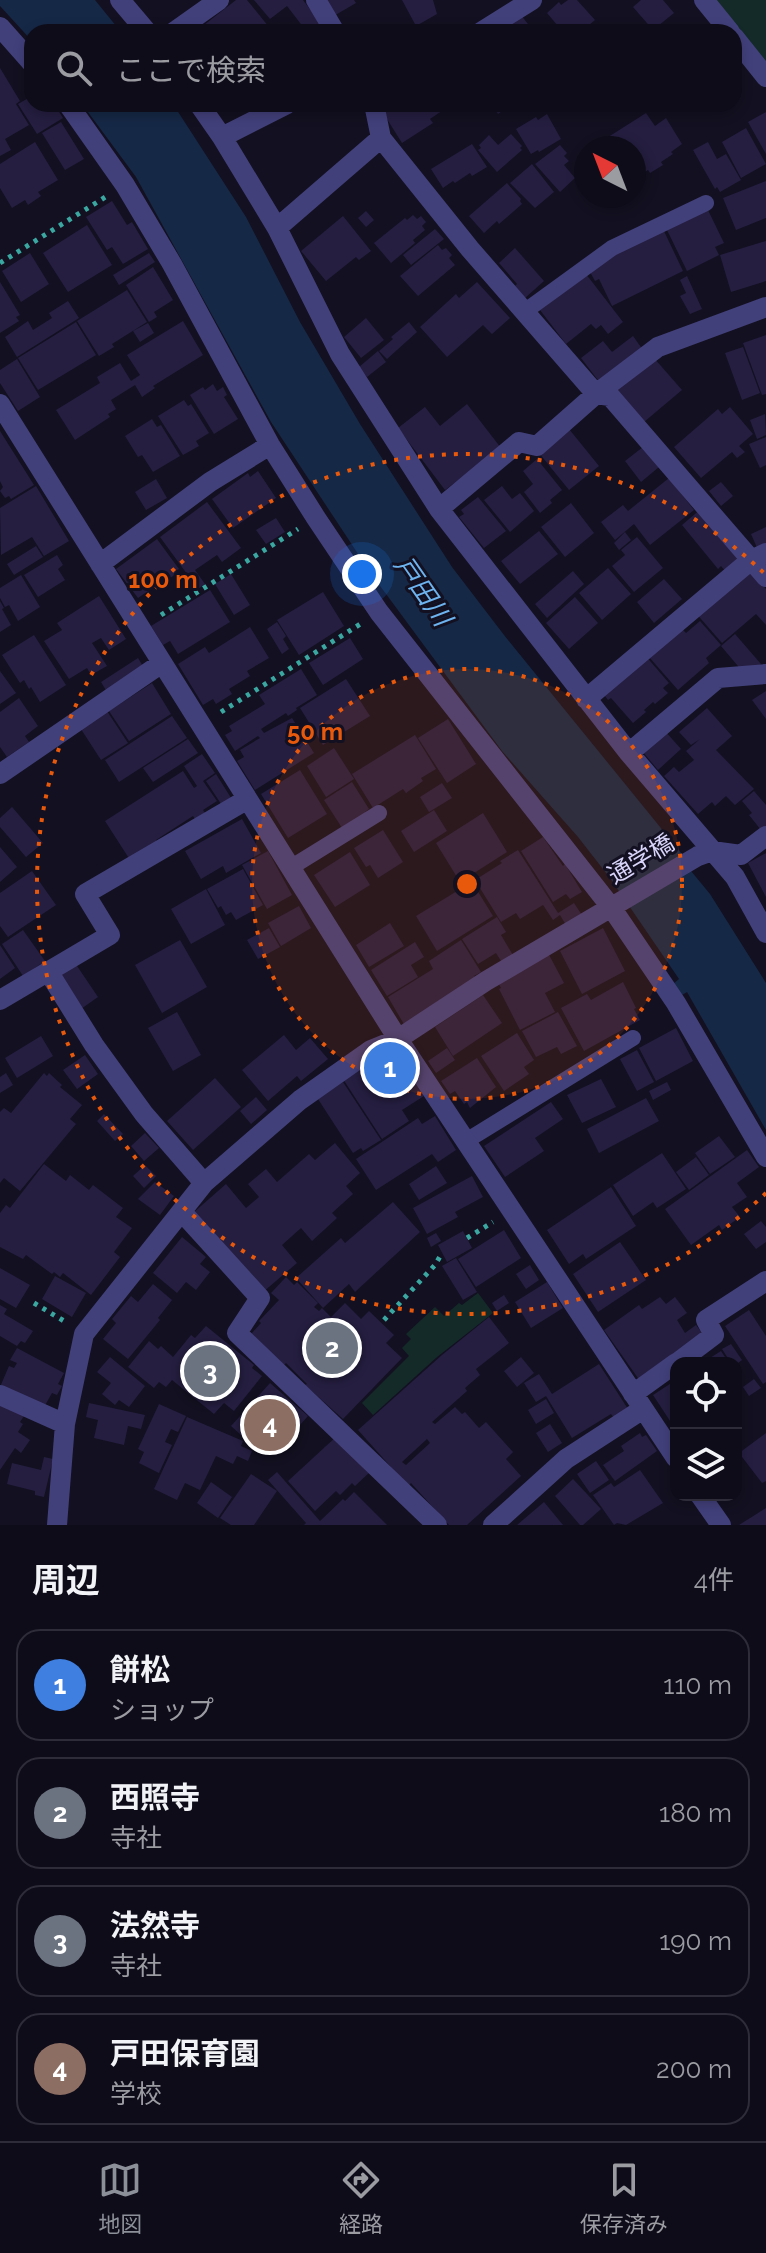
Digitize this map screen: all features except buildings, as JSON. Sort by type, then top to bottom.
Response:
[{"type":"street","points":[[120,0],[140,24]]},
{"type":"street","points":[[185,24],[219,0]]},
{"type":"street","points":[[316,0],[330,24]]},
{"type":"street","points":[[494,24],[532,0]]},
{"type":"street","points":[[704,0],[724,24]]},
{"type":"street","points":[[0,27],[24,54]]},
{"type":"street","points":[[742,47],[766,77]]},
{"type":"street","points":[[74,112],[125,185],[172,264],[270,445],[316,518],[379,612],[611,907],[676,1003],[766,1157]]},
{"type":"street","points":[[205,112],[277,228],[340,354],[439,509],[705,853],[735,877],[766,933]]},
{"type":"street","points":[[222,137],[271,112]]},
{"type":"street","points":[[376,112],[381,138],[470,249],[596,394],[610,396],[759,556],[766,577]]},
{"type":"street","points":[[277,228],[381,138]]},
{"type":"street","points":[[439,509],[519,442],[537,446],[596,394],[658,347],[766,307]]},
{"type":"street","points":[[0,404],[398,1039],[670,1449]]},
{"type":"street","points":[[100,564],[210,482],[270,445]]},
{"type":"street","points":[[586,699],[759,556]]},
{"type":"street","points":[[2,768],[162,663]]},
{"type":"street","points":[[629,753],[718,678],[766,674]]},
{"type":"street","points":[[0,1000],[110,935],[85,894],[246,800]]},
{"type":"street","points":[[705,853],[741,855],[766,836]]},
{"type":"street","name":"通学橋","points":[[84,1334],[204,1183],[300,1100],[371,1050],[398,1039],[486,981],[705,853]]},
{"type":"street","points":[[48,971],[94,1045],[144,1114],[204,1183]]},
{"type":"street","points":[[182,1212],[260,1298],[237,1333],[437,1525]]},
{"type":"street","points":[[684,1357],[714,1335],[706,1320],[766,1281]]},
{"type":"street","points":[[57,1525],[65,1424],[84,1334]]},
{"type":"street","points":[[493,1525],[566,1459],[638,1402],[670,1369]]},
{"type":"street","points":[[0,1395],[65,1424]]},
{"type":"street","points":[[704,1501],[721,1525]]},
{"type":"lane","points":[[524,312],[612,248],[706,203]]},
{"type":"lane","points":[[290,868],[379,813]]},
{"type":"lane","points":[[466,1141],[633,1038]]},
{"type":"path","points":[[0,263],[125,185]]},
{"type":"path","points":[[140,628],[316,518]]},
{"type":"path","points":[[200,725],[379,612]]},
{"type":"path","points":[[384,1320],[435,1265],[442,1253]]},
{"type":"path","points":[[34,1303],[84,1334]]},
{"type":"green space","points":[[715,0],[766,0],[766,62],[742,33],[742,24],[735,24]]},
{"type":"green space","points":[[478,1293],[493,1313],[437,1357],[373,1415],[362,1403],[409,1356],[402,1348],[411,1339],[406,1334],[435,1307],[444,1316]]},
{"type":"water","points":[[0,0],[95,0],[114,24],[24,24],[24,32],[0,6]]},
{"type":"water","name":"戸田川","points":[[88,112],[178,112],[246,217],[300,322],[360,424],[452,567],[682,854],[710,894],[766,983],[766,1130],[687,992],[682,995],[673,984],[679,979],[610,878],[502,751],[372,575],[271,422],[136,177]]},
{"type":"place","name":"餅松","points":[[390,1068]]},
{"type":"place","name":"西照寺","points":[[332,1348]]},
{"type":"place","name":"法然寺","points":[[210,1371]]},
{"type":"place","name":"戸田保育園","points":[[270,1425]]}]
